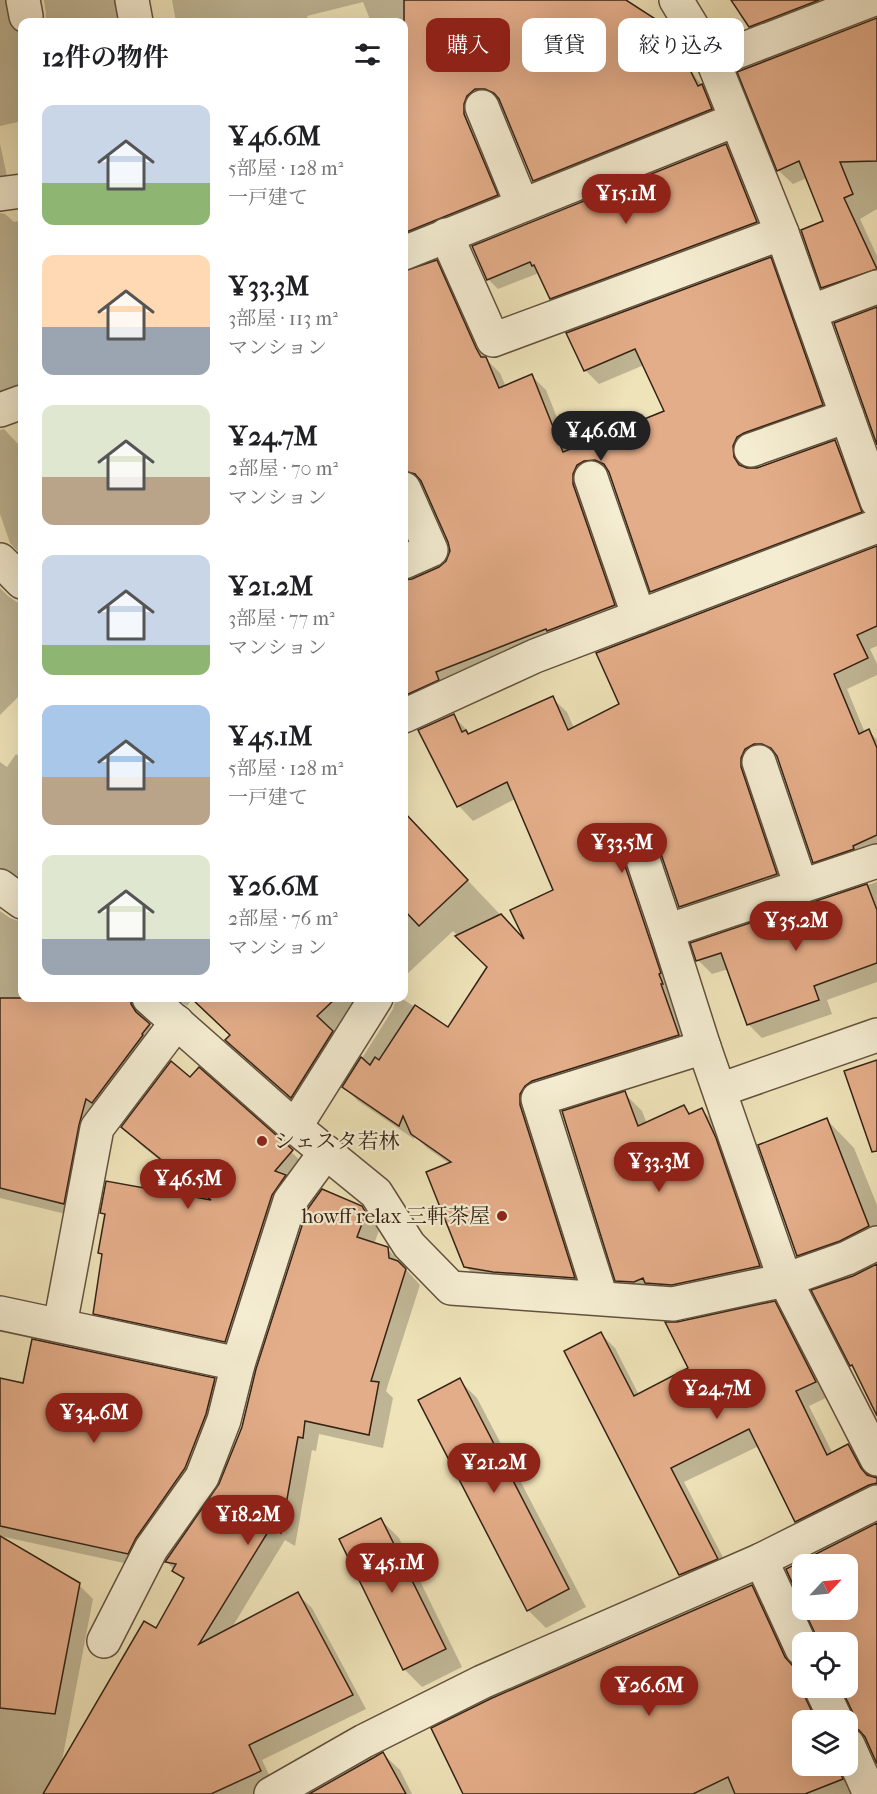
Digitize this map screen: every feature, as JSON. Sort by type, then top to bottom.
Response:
[{"type":"street","points":[[132,0],[135,18]]},
{"type":"street","points":[[676,0],[687,18]]},
{"type":"street","points":[[744,49],[872,0]]},
{"type":"street","points":[[717,72],[782,233],[877,501]]},
{"type":"street","points":[[482,107],[522,205]]},
{"type":"street","points":[[408,251],[735,120]]},
{"type":"street","points":[[0,194],[18,192]]},
{"type":"street","points":[[446,236],[493,340],[782,233]]},
{"type":"street","points":[[810,312],[877,287]]},
{"type":"street","points":[[0,410],[18,403]]},
{"type":"street","points":[[751,450],[847,416]]},
{"type":"street","points":[[591,478],[639,617]]},
{"type":"street","points":[[408,498],[431,550],[408,560]]},
{"type":"street","points":[[408,714],[535,656],[877,526]]},
{"type":"street","points":[[0,560],[18,578]]},
{"type":"street","points":[[759,762],[801,886]]},
{"type":"street","points":[[639,848],[704,1047],[785,1280],[877,1459]]},
{"type":"street","points":[[667,931],[877,861]]},
{"type":"street","points":[[0,886],[18,899]]},
{"type":"street","points":[[154,1002],[295,1127],[376,1193],[409,1245],[451,1288],[673,1304],[785,1280],[847,1258],[877,1242]]},
{"type":"street","points":[[295,1127],[373,1002]]},
{"type":"street","points":[[60,1325],[97,1128],[177,1022]]},
{"type":"street","points":[[720,1090],[877,1035]]},
{"type":"street","points":[[601,1298],[538,1099],[704,1047]]},
{"type":"street","points":[[104,1641],[151,1550],[202,1477],[224,1420],[238,1364],[290,1201],[326,1152]]},
{"type":"street","points":[[0,1312],[238,1364]]},
{"type":"street","points":[[272,1794],[364,1741],[482,1682],[761,1560],[877,1502]]},
{"type":"street","points":[[761,1560],[794,1632]]},
{"type":"street","points":[[858,1767],[870,1794]]},
{"type":"building","points":[[404,0],[626,0],[654,18],[618,18],[618,72],[691,72],[698,86],[702,84],[712,109],[533,181],[499,99],[494,93],[485,89],[475,89],[467,96],[464,114],[498,195],[408,231],[408,18],[404,18]]},
{"type":"building","points":[[731,0],[819,0],[749,27]]},
{"type":"building","points":[[877,18],[877,161],[840,162],[853,194],[844,198],[877,269],[821,288],[801,230],[823,221],[799,161],[777,171],[737,72],[744,72],[744,69]]},
{"type":"building","points":[[726,144],[757,222],[550,299],[534,265],[532,266],[530,262],[487,280],[472,246]]},
{"type":"building","points":[[771,257],[823,405],[737,437],[733,446],[734,457],[739,465],[757,468],[835,440],[862,512],[650,592],[609,472],[604,464],[595,460],[584,461],[577,465],[573,474],[573,484],[615,605],[436,672],[439,680],[408,694],[408,580],[439,567],[446,561],[450,551],[421,481],[415,474],[408,472],[408,270],[437,260],[476,348],[481,357],[486,357],[499,388],[532,374],[563,452],[664,411],[635,349],[584,371],[566,333]]},
{"type":"building","points":[[877,307],[877,445],[834,323]]},
{"type":"building","points":[[877,546],[877,626],[857,635],[868,658],[834,674],[859,734],[869,729],[877,748],[877,835],[853,846],[854,849],[813,863],[777,756],[771,748],[762,744],[754,744],[745,749],[741,758],[741,767],[777,874],[679,907],[657,842],[652,834],[634,830],[625,835],[621,844],[621,854],[679,1035],[532,1081],[520,1094],[520,1105],[575,1278],[493,1272],[464,1267],[426,1172],[451,1162],[411,1134],[403,1116],[399,1126],[342,1087],[361,1057],[370,1065],[375,1057],[379,1060],[415,1005],[448,1027],[487,967],[455,936],[501,914],[524,939],[510,910],[553,890],[507,782],[457,807],[418,730],[454,714],[462,732],[466,730],[468,734],[553,696],[568,730],[619,704],[596,653]]},
{"type":"building","points":[[408,816],[468,880],[419,926],[408,914]]},
{"type":"building","points":[[867,884],[877,910],[877,963],[814,986],[819,1000],[747,1025],[721,953],[696,961],[690,943]]},
{"type":"building","points":[[0,998],[18,998],[18,1002],[131,1002],[136,1012],[150,1024],[92,1103],[86,1099],[64,1204],[0,1188]]},
{"type":"building","points":[[195,1002],[332,1002],[317,1016],[333,1031],[291,1098],[225,1040],[230,1035]]},
{"type":"building","points":[[877,1060],[877,1151],[872,1152],[844,1071]]},
{"type":"building","points":[[171,1061],[190,1077],[199,1067],[293,1150],[275,1171],[286,1175],[272,1195],[225,1342],[93,1314],[102,1254],[98,1253],[105,1214],[100,1213],[106,1181],[211,1200],[121,1127]]},
{"type":"building","points":[[625,1091],[638,1126],[684,1105],[689,1114],[702,1108],[716,1138],[760,1266],[672,1285],[645,1283],[643,1278],[634,1282],[615,1281],[562,1111]]},
{"type":"building","points":[[827,1118],[869,1226],[840,1241],[797,1256],[758,1145]]},
{"type":"building","points":[[322,1189],[362,1206],[366,1213],[357,1237],[388,1247],[389,1258],[398,1261],[406,1269],[371,1381],[379,1382],[369,1435],[305,1421],[303,1438],[298,1437],[281,1533],[271,1527],[199,1644],[298,1592],[353,1695],[249,1745],[261,1771],[211,1794],[43,1794],[144,1621],[156,1628],[184,1578],[172,1571],[176,1564],[165,1562],[219,1484],[242,1427],[256,1369],[307,1210]]},
{"type":"building","points":[[877,1264],[877,1416],[811,1290],[853,1276]]},
{"type":"building","points":[[775,1301],[816,1382],[796,1391],[827,1455],[848,1444],[861,1468],[867,1475],[877,1478],[877,1483],[795,1522],[749,1429],[671,1468],[718,1559],[679,1575],[564,1351],[601,1332],[634,1396],[688,1368],[665,1322],[677,1322]]},
{"type":"building","points":[[32,1339],[215,1378],[206,1414],[185,1468],[136,1538],[128,1554],[0,1526],[0,1378],[23,1383]]},
{"type":"building","points":[[460,1378],[569,1589],[527,1611],[418,1400]]},
{"type":"building","points":[[381,1518],[446,1649],[403,1670],[339,1539]]},
{"type":"building","points":[[877,1523],[877,1764],[865,1737],[858,1730],[858,1710],[852,1710],[846,1698],[858,1698],[858,1632],[814,1632],[809,1620],[858,1620],[858,1554],[816,1554]]},
{"type":"building","points":[[0,1536],[80,1583],[55,1714],[0,1708]]},
{"type":"building","points":[[792,1566],[792,1582],[786,1569]]},
{"type":"building","points":[[752,1585],[785,1657],[792,1665],[792,1698],[805,1698],[811,1710],[792,1710],[792,1776],[842,1776],[843,1779],[805,1794],[735,1794],[728,1777],[693,1794],[463,1794],[431,1728],[490,1699]]},
{"type":"building","points":[[383,1752],[406,1794],[309,1794],[373,1758]]},
{"type":"place","name":"シェスタ若林","points":[[262,1141]]},
{"type":"place","name":"howff relax 三軒茶屋","points":[[502,1216]]}]
